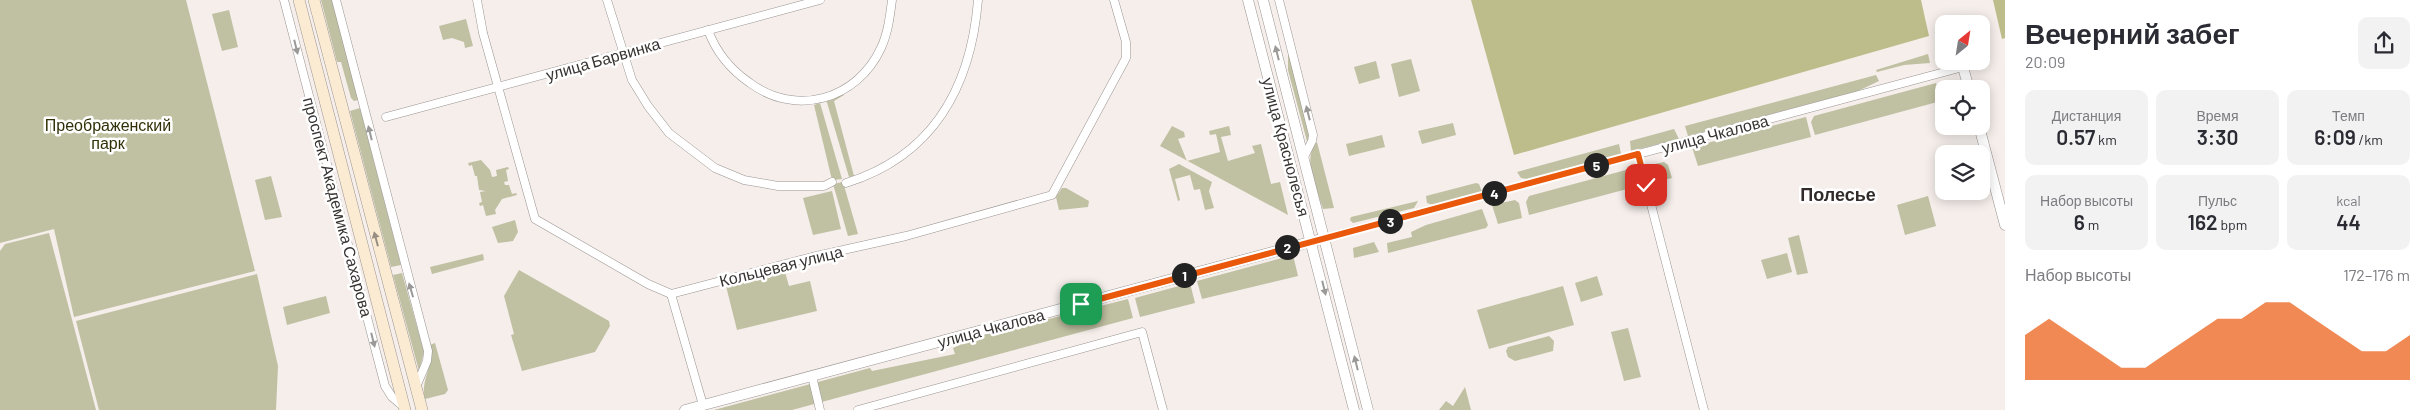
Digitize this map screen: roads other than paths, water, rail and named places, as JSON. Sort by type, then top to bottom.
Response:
[{"type":"main road","name":"проспект Академика Сахарова","points":[[299,0],[405,408]]},
{"type":"main road","name":"проспект Академика Сахарова","points":[[314,0],[422,410]]},
{"type":"street","name":"проспект Академика Сахарова","points":[[284,0],[385,386],[392,397],[405,408]]},
{"type":"street","points":[[336,0],[428,351],[427,361],[416,387]]},
{"type":"street","points":[[477,0],[483,33],[535,219],[648,284],[671,294],[703,405]]},
{"type":"street","points":[[607,0],[632,80],[648,106],[669,133],[715,168],[744,180],[778,186],[824,186],[832,182]]},
{"type":"street","name":"улица Барвинка","points":[[386,117],[820,0]]},
{"type":"street","points":[[708,30],[714,46],[725,61],[739,76],[756,88],[773,97],[792,101],[815,100],[829,96],[853,84],[873,61],[886,34],[892,0]]},
{"type":"street","points":[[846,183],[865,178],[893,162],[916,146],[937,123],[956,91],[971,53],[978,0]]},
{"type":"street","name":"Кольцевая улица","points":[[671,294],[812,257],[906,236],[1052,195],[1126,58],[1126,42],[1114,0]]},
{"type":"street","name":"улица Краснолесья","points":[[1248,0],[1354,410]]},
{"type":"street","name":"улица Краснолесья","points":[[1263,0],[1368,410]]},
{"type":"street","name":"улица Краснолесья","points":[[1279,0],[1313,134],[1312,141],[1303,159]]},
{"type":"street","name":"улица Чкалова","points":[[685,410],[1952,70]]},
{"type":"street","points":[[1981,135],[2005,225]]},
{"type":"street","points":[[1638,154],[1704,410]]},
{"type":"street","points":[[858,410],[1142,332],[1163,410]]},
{"type":"street","points":[[812,376],[820,410]]},
{"type":"district","name":"Полесье","points":[[1838,195]]},
{"type":"park label","name":"Преображенский парк","points":[[108,134]]}]
